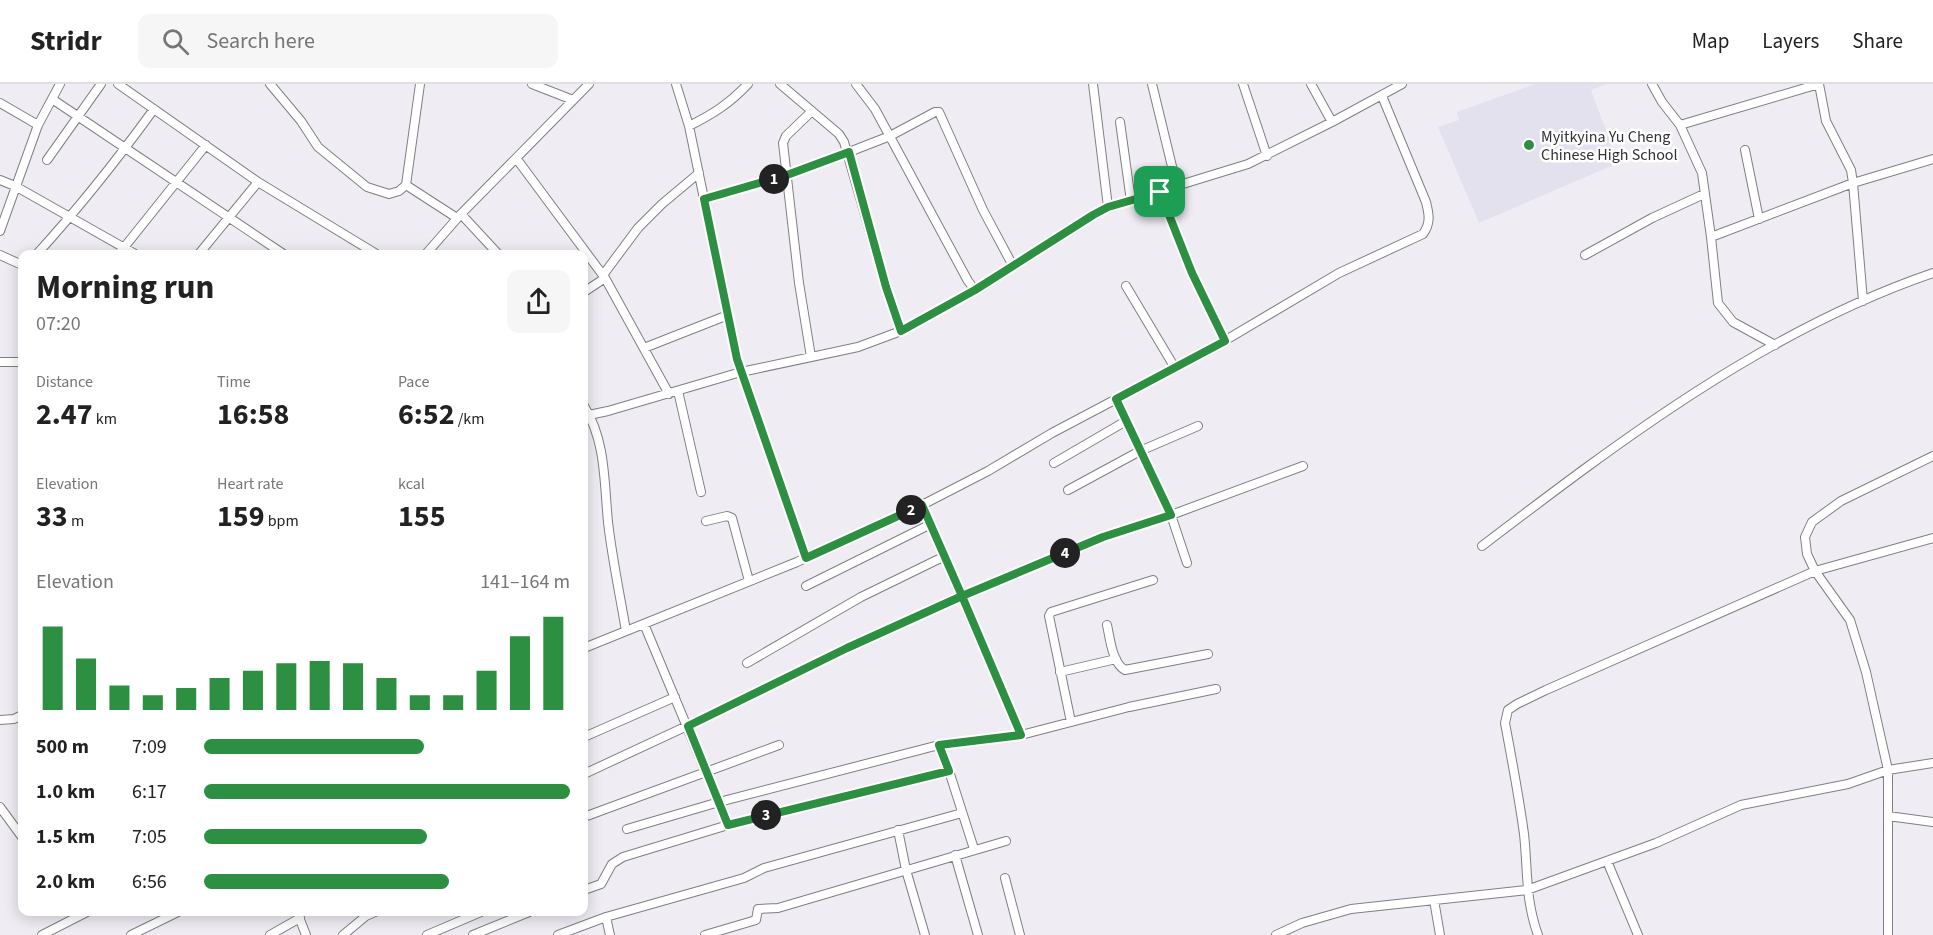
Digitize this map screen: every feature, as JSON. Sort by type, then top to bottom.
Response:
[{"type":"street","points":[[0,231],[38,125],[60,84]]},
{"type":"street","points":[[47,160],[101,84]]},
{"type":"street","points":[[118,84],[258,182],[370,250]]},
{"type":"street","points":[[270,84],[301,121],[318,147],[367,187],[389,194],[399,191],[406,185],[420,84]]},
{"type":"street","points":[[532,84],[573,100]]},
{"type":"street","points":[[429,250],[459,216],[589,84]]},
{"type":"street","points":[[676,84],[689,126],[741,372],[806,558]]},
{"type":"street","points":[[689,126],[724,107],[748,84]]},
{"type":"street","points":[[780,84],[839,134],[849,152],[886,287],[901,331]]},
{"type":"street","points":[[856,84],[875,109],[975,290]]},
{"type":"street","points":[[1093,84],[1108,207]]},
{"type":"street","points":[[1152,84],[1177,187]]},
{"type":"street","points":[[1243,84],[1267,156]]},
{"type":"street","points":[[1311,84],[1332,122]]},
{"type":"street","points":[[588,416],[741,372],[858,347],[901,331],[975,290],[1108,207],[1248,164],[1402,84]]},
{"type":"street","points":[[1652,84],[1662,102],[1680,125],[1701,173],[1718,303],[1733,322],[1775,345]]},
{"type":"street","points":[[1680,125],[1819,84],[1826,121],[1851,170],[1863,300]]},
{"type":"street","points":[[588,646],[806,558],[922,505],[1225,341],[1339,273],[1423,234],[1428,227],[1429,215],[1426,202],[1382,96]]},
{"type":"street","points":[[52,99],[278,250]]},
{"type":"street","points":[[0,104],[38,125]]},
{"type":"street","points":[[40,250],[70,217],[154,109]]},
{"type":"street","points":[[811,357],[799,284],[783,143],[786,136],[812,111]]},
{"type":"street","points":[[704,199],[787,175],[890,136],[939,112],[983,210],[1013,266]]},
{"type":"street","points":[[1120,122],[1131,201]]},
{"type":"street","points":[[124,248],[206,145]]},
{"type":"street","points":[[1745,150],[1759,219]]},
{"type":"street","points":[[516,158],[584,250]]},
{"type":"street","points":[[1711,237],[1853,183],[1933,159]]},
{"type":"street","points":[[588,289],[604,277],[638,228],[699,173]]},
{"type":"street","points":[[0,180],[15,186],[128,250]]},
{"type":"street","points":[[202,250],[258,182]]},
{"type":"street","points":[[406,185],[459,216],[495,250]]},
{"type":"street","points":[[1160,192],[1192,273],[1225,341]]},
{"type":"street","points":[[1585,255],[1652,218],[1704,194]]},
{"type":"street","points":[[0,255],[18,264]]},
{"type":"street","points":[[588,255],[604,277],[669,394]]},
{"type":"street","points":[[1482,546],[1595,459],[1706,386],[1816,321],[1933,273]]},
{"type":"street","points":[[1126,286],[1175,368]]},
{"type":"street","points":[[644,348],[728,315]]},
{"type":"street","points":[[0,362],[18,362]]},
{"type":"street","points":[[678,391],[701,492]]},
{"type":"street","points":[[1116,399],[1171,515],[1187,563]]},
{"type":"street","points":[[588,419],[603,457],[608,524],[627,631]]},
{"type":"street","points":[[1054,463],[1126,421]]},
{"type":"street","points":[[1068,490],[1140,451],[1198,426]]},
{"type":"street","points":[[1888,935],[1888,770],[1866,672],[1850,620],[1815,571],[1807,554],[1805,537],[1812,522],[1841,501],[1933,456]]},
{"type":"street","points":[[588,772],[688,726],[836,652],[962,596],[1103,537],[1171,515],[1303,466]]},
{"type":"street","points":[[922,505],[1021,735]]},
{"type":"street","points":[[706,521],[727,516],[732,518],[749,581]]},
{"type":"street","points":[[806,586],[931,524]]},
{"type":"street","points":[[1538,935],[1527,890],[1523,832],[1505,723],[1508,710],[1536,695],[1815,571],[1933,538]]},
{"type":"street","points":[[747,663],[861,597],[945,556]]},
{"type":"street","points":[[1071,722],[1048,620],[1051,612],[1153,580]]},
{"type":"street","points":[[644,624],[728,825]]},
{"type":"street","points":[[1107,625],[1116,659],[1121,668],[1125,670],[1208,654]]},
{"type":"street","points":[[1059,672],[1116,659]]},
{"type":"street","points":[[627,829],[719,802],[939,745],[1021,735],[1129,706],[1216,689]]},
{"type":"street","points":[[588,735],[675,697]]},
{"type":"street","points":[[2,721],[18,716]]},
{"type":"street","points":[[588,816],[779,745]]},
{"type":"street","points":[[939,745],[974,849]]},
{"type":"street","points":[[1276,935],[1302,923],[1351,909],[1527,890],[1656,843],[1691,825],[1741,805],[1848,784],[1888,770],[1933,763]]},
{"type":"street","points":[[588,889],[601,884],[612,864],[623,857],[728,825],[949,771]]},
{"type":"street","points":[[0,809],[18,832]]},
{"type":"street","points":[[558,935],[606,917],[744,878],[764,868],[962,813]]},
{"type":"street","points":[[1888,816],[1933,822]]},
{"type":"street","points":[[898,830],[906,870],[925,935]]},
{"type":"street","points":[[705,935],[756,920],[758,909],[778,908],[1006,841]]},
{"type":"street","points":[[955,855],[978,935]]},
{"type":"street","points":[[1606,861],[1638,935]]},
{"type":"street","points":[[1005,878],[1020,935]]},
{"type":"street","points":[[1434,900],[1440,935]]},
{"type":"street","points":[[42,935],[79,916]]},
{"type":"street","points":[[131,935],[170,916]]},
{"type":"street","points":[[270,935],[298,916]]},
{"type":"street","points":[[299,916],[306,935]]},
{"type":"street","points":[[344,935],[366,916]]},
{"type":"street","points":[[427,935],[472,916]]},
{"type":"street","points":[[473,935],[514,916]]},
{"type":"street","points":[[606,917],[610,935]]},
{"type":"shaded area","name":"Myitkyina Yu Cheng Chinese High School","points":[[1535,84],[1607,84],[1591,90],[1618,163],[1479,223],[1438,127],[1459,120],[1457,112]]},
{"type":"place","name":"Myitkyina Yu Cheng Chinese High School","points":[[1529,145]]},
{"type":"route","points":[[1160,192],[1108,207],[1093,215],[975,290],[901,331],[886,287],[849,152],[787,175],[704,199],[737,359],[806,558],[922,505],[962,596],[796,672],[688,726],[728,825],[949,771],[939,745],[1021,735],[962,596],[1103,537],[1171,515],[1116,399],[1225,341],[1192,273],[1160,192]]}]
